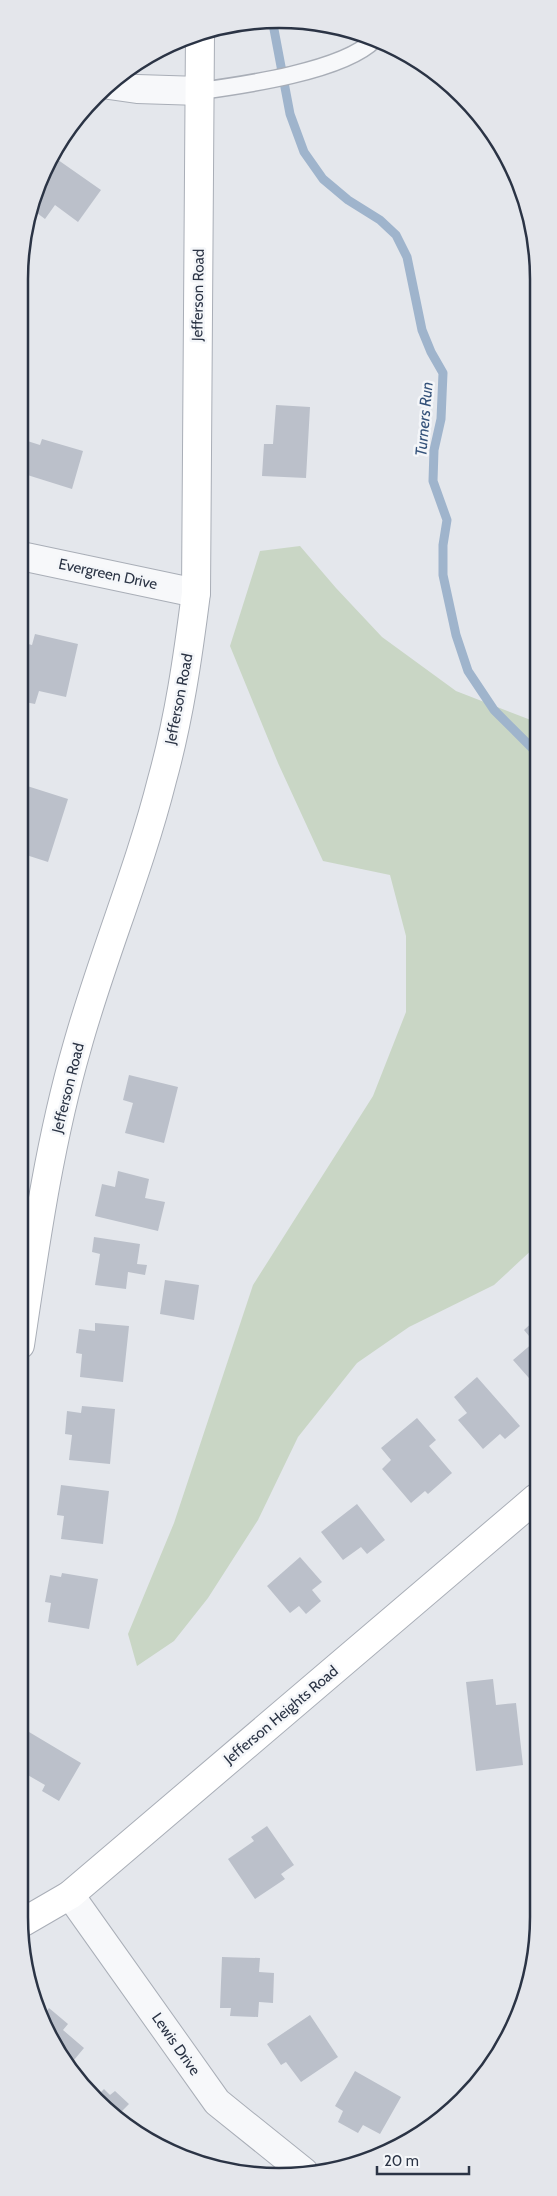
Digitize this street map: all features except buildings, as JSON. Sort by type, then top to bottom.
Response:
[{"type":"street","name":"Jefferson Road","points":[[28,1289],[35,1240],[54,1144],[76,1047],[162,781],[185,676],[196,593],[200,40]]},
{"type":"street","points":[[117,86],[137,89],[200,91]]},
{"type":"street","name":"Evergreen Drive","points":[[28,557],[196,593]]},
{"type":"street","name":"Jefferson Heights Road","points":[[28,1919],[70,1895],[530,1503]]},
{"type":"street","name":"Lewis Drive","points":[[70,1895],[217,2102],[298,2168]]},
{"type":"lane","points":[[200,91],[258,83],[325,65],[369,45]]},
{"type":"green space","points":[[300,546],[382,637],[456,691],[530,720],[530,1252],[494,1285],[409,1327],[357,1363],[298,1437],[258,1520],[208,1598],[174,1641],[137,1666],[128,1634],[174,1523],[253,1285],[373,1096],[406,1012],[406,936],[390,875],[323,861],[278,763],[230,646],[260,551]]},
{"type":"waterway","name":"Turners Run","points":[[274,28],[290,114],[304,152],[323,179],[348,200],[380,220],[396,235],[407,257],[422,330],[431,352],[443,373],[441,419],[434,450],[433,481],[447,520],[443,545],[443,575],[456,635],[468,671],[494,710],[530,746]]}]
